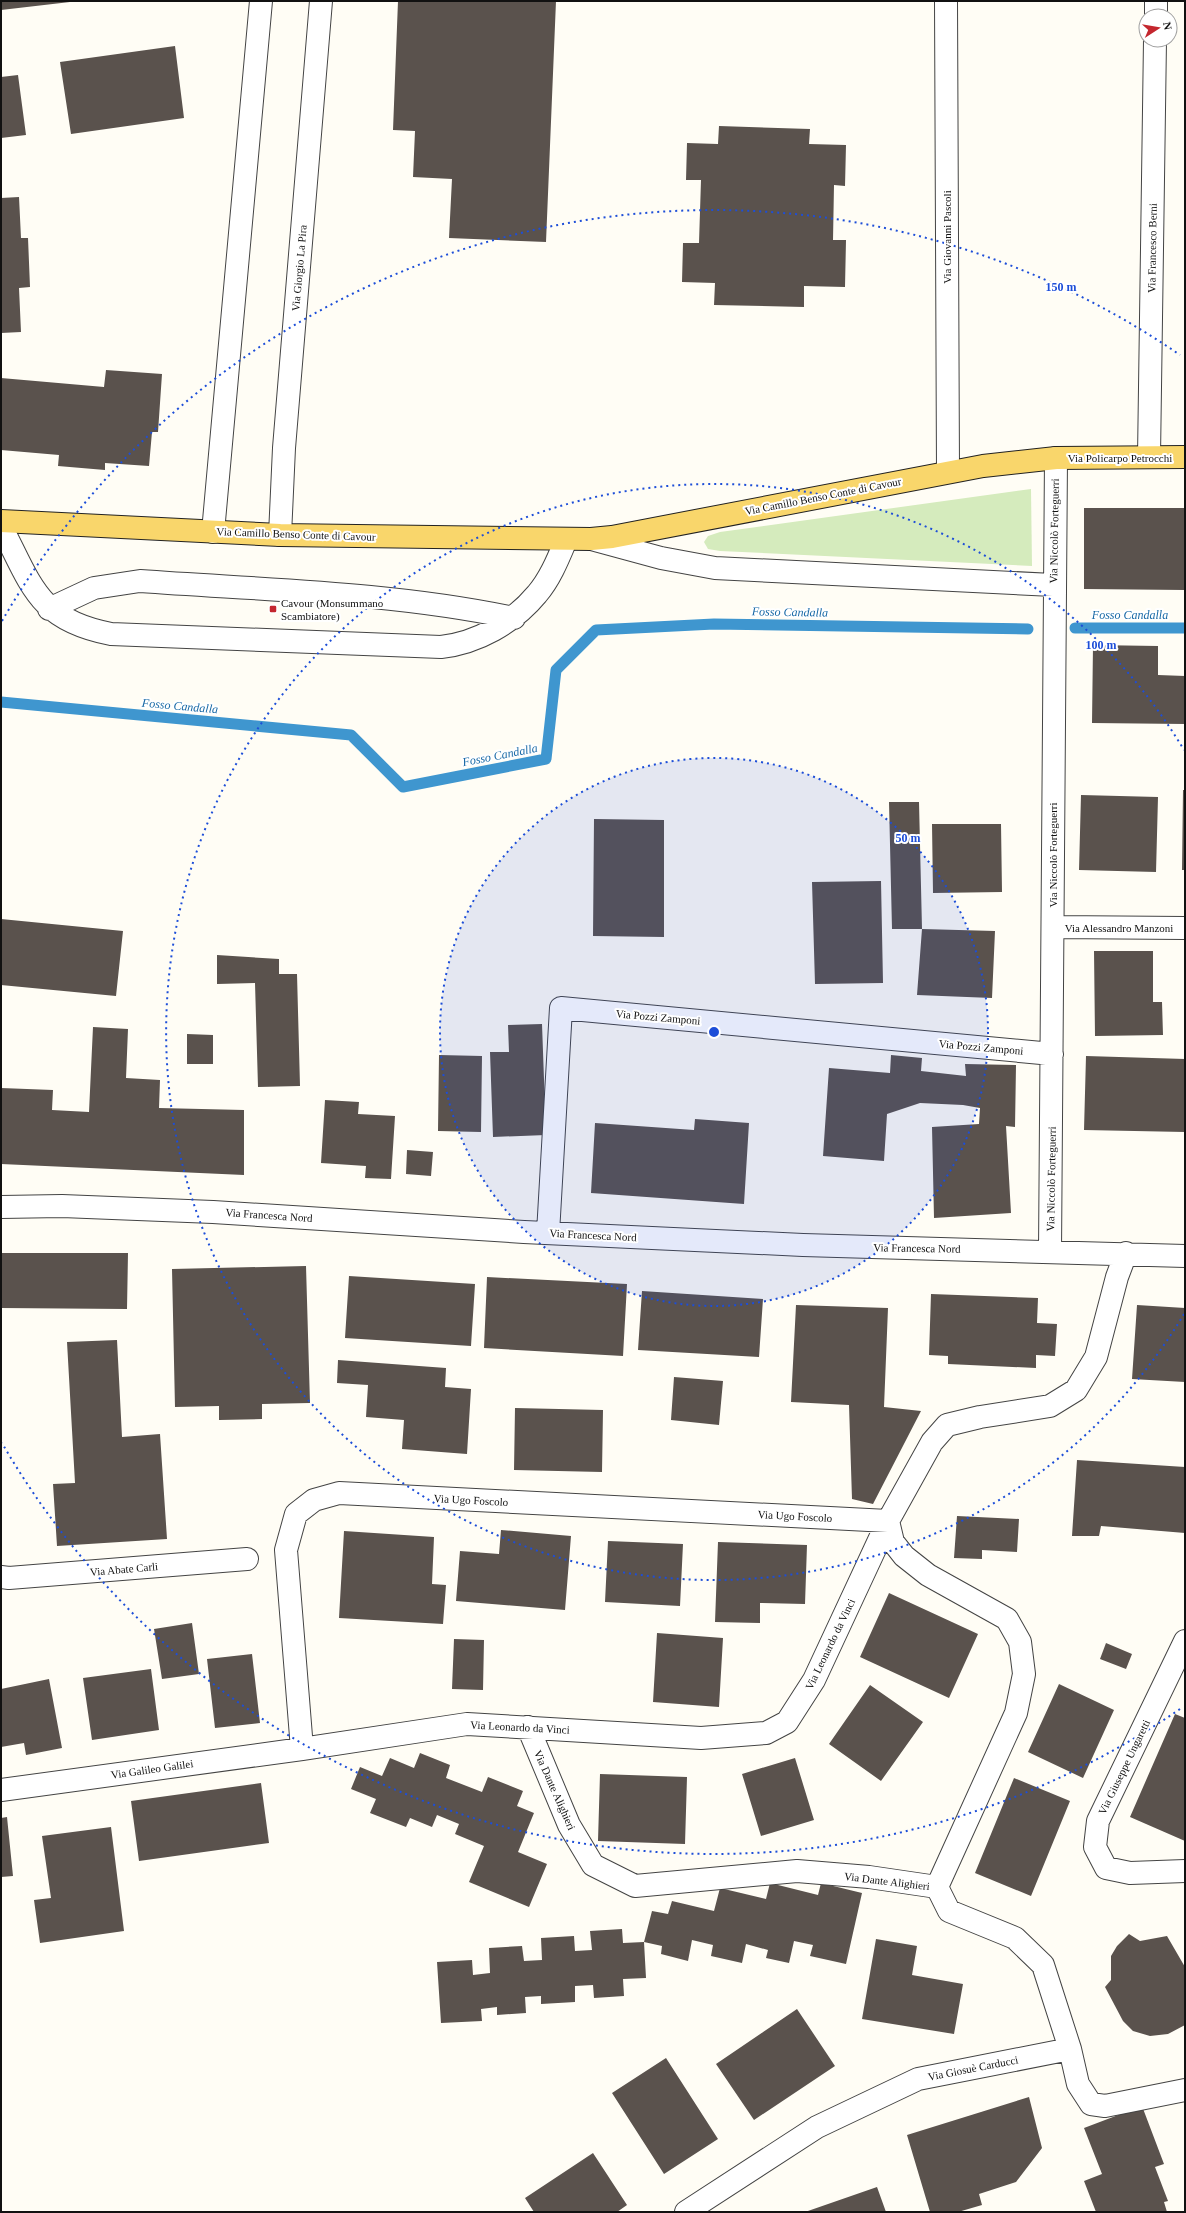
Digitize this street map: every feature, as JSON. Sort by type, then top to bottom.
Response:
[{"type":"main road","name":"Via Policarpo Petrocchi","points":[[1056,458],[1185,457]]},
{"type":"main road","name":"Via Camillo Benso Conte di Cavour","points":[[1,521],[280,535],[566,540],[591,539],[612,537],[948,472],[983,466],[1056,458]]},
{"type":"street","points":[[213,532],[261,1]]},
{"type":"street","name":"Via Giorgio La Pira","points":[[280,535],[284,448],[321,1]]},
{"type":"street","name":"Via Giovanni Pascoli","points":[[946,1],[948,472]]},
{"type":"street","name":"Via Francesco Berni","points":[[1149,457],[1155,48]]},
{"type":"street","name":"Via Niccolò Forteguerri","points":[[1050,1251],[1053,927],[1053,585],[1056,458]]},
{"type":"street","points":[[1,526],[36,592],[49,609],[60,617],[86,630],[111,634],[441,647],[467,642],[514,618],[537,594],[551,573],[566,540]]},
{"type":"street","name":"Via Camillo Benso Conte di Cavour","points":[[591,539],[661,558],[716,568],[1053,585]]},
{"type":"street","points":[[49,609],[94,588],[140,581],[418,601],[466,608],[514,618]]},
{"type":"street","name":"Via Alessandro Manzoni","points":[[1053,927],[1185,928]]},
{"type":"street","name":"Via Pozzi Zamponi","points":[[548,1233],[561,1008],[1052,1054]]},
{"type":"street","name":"Via Francesca Nord","points":[[1,1207],[62,1206],[213,1212],[548,1233],[803,1245],[1126,1253],[1185,1256]]},
{"type":"street","name":"Via Leonardo da Vinci","points":[[302,1749],[467,1724],[702,1738],[766,1733],[787,1722],[814,1680],[888,1521],[932,1442],[947,1425],[980,1417],[1050,1406],[1076,1390],[1096,1357],[1117,1277],[1126,1253]]},
{"type":"street","name":"Via Ugo Foscolo","points":[[302,1749],[286,1550],[296,1514],[314,1500],[339,1493],[888,1521]]},
{"type":"street","name":"Via Dante Alighieri","points":[[528,1727],[569,1825],[593,1865],[635,1886],[797,1871],[869,1877],[937,1887],[1016,1713],[1024,1674],[1020,1642],[1007,1619],[928,1575],[904,1556],[893,1542],[888,1521]]},
{"type":"street","name":"Via Abate Carli","points":[[1,1577],[9,1578],[247,1559]]},
{"type":"street","name":"Via Giuseppe Ungaretti","points":[[1185,1641],[1098,1821],[1095,1848],[1106,1868],[1130,1873],[1185,1871]]},
{"type":"street","name":"Via Galileo Galilei","points":[[1,1790],[302,1749]]},
{"type":"street","points":[[937,1887],[949,1911],[1015,1938],[1044,1965],[1070,2049],[1078,2084],[1091,2104],[1105,2106],[1185,2090]]},
{"type":"street","name":"Via Giosuè Carducci","points":[[686,2212],[817,2127],[918,2079],[1070,2049]]},
{"type":"green space","points":[[1031,489],[1032,566],[720,551],[708,549],[704,542],[708,536],[720,532]]},
{"type":"building","points":[[1,1],[70,1],[70,2],[1,10]]},
{"type":"building","points":[[398,1],[556,1],[546,242],[449,238],[452,179],[413,177],[415,131],[393,130]]},
{"type":"building","points":[[175,46],[184,118],[71,134],[60,62]]},
{"type":"building","points":[[18,75],[26,135],[1,138],[1,77]]},
{"type":"building","points":[[719,126],[810,129],[809,144],[846,145],[845,186],[834,185],[833,240],[846,240],[845,287],[804,286],[804,307],[714,305],[715,283],[682,282],[683,243],[699,243],[701,180],[686,180],[687,143],[718,144]]},
{"type":"building","points":[[19,197],[21,238],[28,238],[30,287],[19,288],[21,332],[1,333],[1,198]]},
{"type":"building","points":[[106,370],[162,374],[158,432],[152,432],[149,466],[105,463],[105,470],[58,466],[59,455],[1,450],[1,378],[104,387]]},
{"type":"building","points":[[1084,508],[1185,508],[1185,590],[1084,589]]},
{"type":"building","points":[[1093,645],[1158,646],[1158,675],[1185,676],[1185,724],[1092,723]]},
{"type":"building","points":[[1183,790],[1185,790],[1185,870],[1182,870]]},
{"type":"building","points":[[1081,795],[1158,797],[1156,872],[1079,870]]},
{"type":"building","points":[[889,802],[919,802],[922,929],[892,929]]},
{"type":"building","points":[[594,819],[664,820],[664,937],[593,936]]},
{"type":"building","points":[[932,824],[1001,824],[1002,892],[933,893]]},
{"type":"building","points":[[881,881],[883,983],[815,984],[812,882]]},
{"type":"building","points":[[1,919],[123,931],[116,996],[1,985]]},
{"type":"building","points":[[922,929],[995,931],[992,998],[917,995]]},
{"type":"building","points":[[1094,951],[1153,951],[1153,1002],[1162,1002],[1163,1035],[1095,1036]]},
{"type":"building","points":[[217,955],[279,959],[279,974],[297,974],[300,1086],[258,1087],[255,983],[217,984]]},
{"type":"building","points":[[542,1024],[546,1135],[493,1137],[490,1052],[509,1052],[508,1025]]},
{"type":"building","points":[[93,1027],[128,1029],[126,1078],[160,1080],[159,1108],[244,1110],[244,1175],[1,1164],[1,1088],[53,1090],[52,1110],[89,1112]]},
{"type":"building","points":[[187,1034],[213,1035],[213,1064],[187,1064]]},
{"type":"building","points":[[439,1055],[482,1056],[481,1132],[438,1131]]},
{"type":"building","points":[[891,1055],[922,1058],[921,1071],[966,1076],[965,1064],[1016,1065],[1015,1127],[1006,1126],[1011,1213],[934,1218],[932,1127],[979,1124],[980,1108],[963,1105],[920,1103],[887,1114],[884,1161],[823,1156],[829,1068],[890,1073]]},
{"type":"building","points":[[1086,1056],[1185,1059],[1185,1132],[1084,1130]]},
{"type":"building","points":[[325,1100],[359,1102],[358,1114],[395,1116],[391,1179],[365,1178],[366,1166],[321,1163]]},
{"type":"building","points":[[695,1119],[749,1123],[744,1204],[591,1193],[595,1123],[694,1130]]},
{"type":"building","points":[[407,1150],[433,1152],[431,1176],[406,1174]]},
{"type":"building","points":[[1,1253],[128,1253],[127,1309],[1,1308]]},
{"type":"building","points":[[306,1266],[310,1403],[262,1404],[262,1419],[219,1420],[219,1406],[175,1407],[172,1269]]},
{"type":"building","points":[[349,1276],[475,1284],[471,1346],[345,1338]]},
{"type":"building","points":[[487,1277],[627,1284],[623,1356],[484,1348]]},
{"type":"building","points":[[642,1291],[763,1299],[759,1357],[638,1350]]},
{"type":"building","points":[[931,1294],[1038,1298],[1037,1323],[1057,1324],[1055,1356],[1036,1355],[1036,1368],[948,1364],[948,1356],[929,1355]]},
{"type":"building","points":[[796,1305],[888,1308],[884,1407],[921,1411],[873,1504],[852,1499],[849,1405],[791,1402]]},
{"type":"building","points":[[1137,1305],[1185,1308],[1185,1382],[1132,1379]]},
{"type":"building","points":[[117,1340],[122,1437],[160,1434],[167,1539],[57,1546],[53,1484],[75,1483],[67,1342]]},
{"type":"building","points":[[338,1360],[446,1368],[445,1387],[471,1389],[467,1454],[402,1449],[404,1420],[366,1417],[368,1385],[337,1383]]},
{"type":"building","points":[[674,1377],[723,1381],[719,1425],[671,1420]]},
{"type":"building","points":[[515,1408],[603,1410],[602,1472],[514,1470]]},
{"type":"building","points":[[1077,1460],[1185,1467],[1185,1533],[1101,1526],[1099,1536],[1072,1536]]},
{"type":"building","points":[[957,1516],[1019,1519],[1017,1552],[982,1550],[982,1559],[954,1558]]},
{"type":"building","points":[[501,1530],[571,1536],[565,1610],[456,1601],[460,1551],[499,1554]]},
{"type":"building","points":[[344,1531],[434,1537],[432,1584],[446,1585],[443,1624],[339,1618]]},
{"type":"building","points":[[608,1541],[683,1544],[680,1606],[605,1602]]},
{"type":"building","points":[[718,1542],[807,1545],[805,1604],[760,1603],[760,1623],[715,1622]]},
{"type":"building","points":[[889,1593],[978,1634],[949,1698],[860,1657]]},
{"type":"building","points":[[192,1623],[199,1674],[162,1679],[154,1629]]},
{"type":"building","points":[[657,1633],[723,1638],[719,1707],[653,1702]]},
{"type":"building","points":[[454,1639],[484,1640],[483,1690],[452,1689]]},
{"type":"building","points":[[1106,1643],[1132,1654],[1126,1669],[1100,1659]]},
{"type":"building","points":[[252,1654],[260,1723],[215,1728],[207,1659]]},
{"type":"building","points":[[151,1669],[159,1730],[92,1740],[83,1678]]},
{"type":"building","points":[[49,1679],[62,1748],[26,1755],[24,1743],[1,1747],[1,1689]]},
{"type":"building","points":[[1059,1684],[1114,1710],[1083,1778],[1028,1752]]},
{"type":"building","points":[[870,1685],[923,1722],[881,1781],[829,1744]]},
{"type":"building","points":[[1175,1714],[1185,1718],[1185,1841],[1130,1817]]},
{"type":"building","points":[[420,1753],[450,1765],[446,1778],[482,1792],[488,1777],[523,1791],[517,1806],[534,1813],[518,1852],[547,1864],[529,1907],[469,1882],[484,1846],[455,1834],[459,1824],[437,1815],[432,1827],[410,1818],[406,1827],[370,1813],[376,1799],[351,1789],[360,1767],[382,1776],[390,1758],[414,1768]]},
{"type":"building","points":[[795,1758],[814,1820],[761,1836],[742,1774]]},
{"type":"building","points":[[600,1774],[687,1777],[685,1844],[598,1841]]},
{"type":"building","points":[[1014,1778],[1070,1801],[1031,1896],[975,1873]]},
{"type":"building","points":[[261,1783],[269,1843],[139,1861],[131,1801]]},
{"type":"building","points":[[7,1817],[13,1876],[1,1877],[1,1818]]},
{"type":"building","points":[[111,1827],[124,1931],[40,1943],[34,1900],[51,1898],[42,1836]]},
{"type":"building","points":[[770,1883],[818,1895],[821,1883],[862,1893],[846,1964],[810,1956],[813,1945],[794,1941],[789,1963],[766,1958],[768,1950],[746,1944],[742,1963],[711,1956],[713,1945],[692,1940],[688,1961],[661,1954],[662,1946],[644,1942],[652,1911],[668,1914],[672,1901],[714,1911],[720,1888],[766,1899]]},
{"type":"building","points":[[622,1929],[623,1943],[644,1942],[646,1978],[623,1979],[624,1996],[594,1998],[593,1985],[575,1986],[575,2002],[541,2004],[541,1996],[525,1997],[526,2013],[497,2015],[497,2007],[481,2009],[482,2021],[441,2023],[437,1962],[472,1960],[473,1975],[490,1973],[489,1948],[522,1946],[524,1961],[542,1960],[541,1938],[574,1936],[575,1951],[592,1950],[590,1931]]},
{"type":"building","points":[[1129,1934],[1140,1941],[1167,1936],[1185,1967],[1185,2025],[1168,2034],[1150,2036],[1133,2031],[1123,2021],[1105,1987],[1111,1980],[1111,1956],[1117,1946]]},
{"type":"building","points":[[876,1939],[917,1946],[912,1975],[963,1984],[954,2034],[862,2019]]},
{"type":"building","points":[[797,2009],[835,2066],[754,2120],[716,2064]]},
{"type":"building","points":[[666,2058],[718,2139],[664,2174],[612,2093]]},
{"type":"building","points":[[1029,2097],[1042,2148],[1016,2182],[979,2194],[982,2205],[958,2212],[930,2212],[907,2135]]},
{"type":"building","points":[[1142,2106],[1164,2164],[1155,2167],[1168,2201],[1164,2202],[1167,2212],[1096,2212],[1084,2181],[1102,2174],[1084,2128]]},
{"type":"building","points":[[593,2153],[627,2205],[617,2212],[534,2212],[525,2198]]},
{"type":"building","points":[[877,2187],[886,2212],[805,2212]]},
{"type":"waterway","name":"Fosso Candalla","points":[[1,702],[351,735],[403,787],[546,759],[556,670],[596,630],[714,624],[1028,629]]},
{"type":"waterway","name":"Fosso Candalla","points":[[1075,628],[1185,628]]},
{"type":"place","name":"Cavour (Monsummano Scambiatore)","points":[[273,609]]}]
